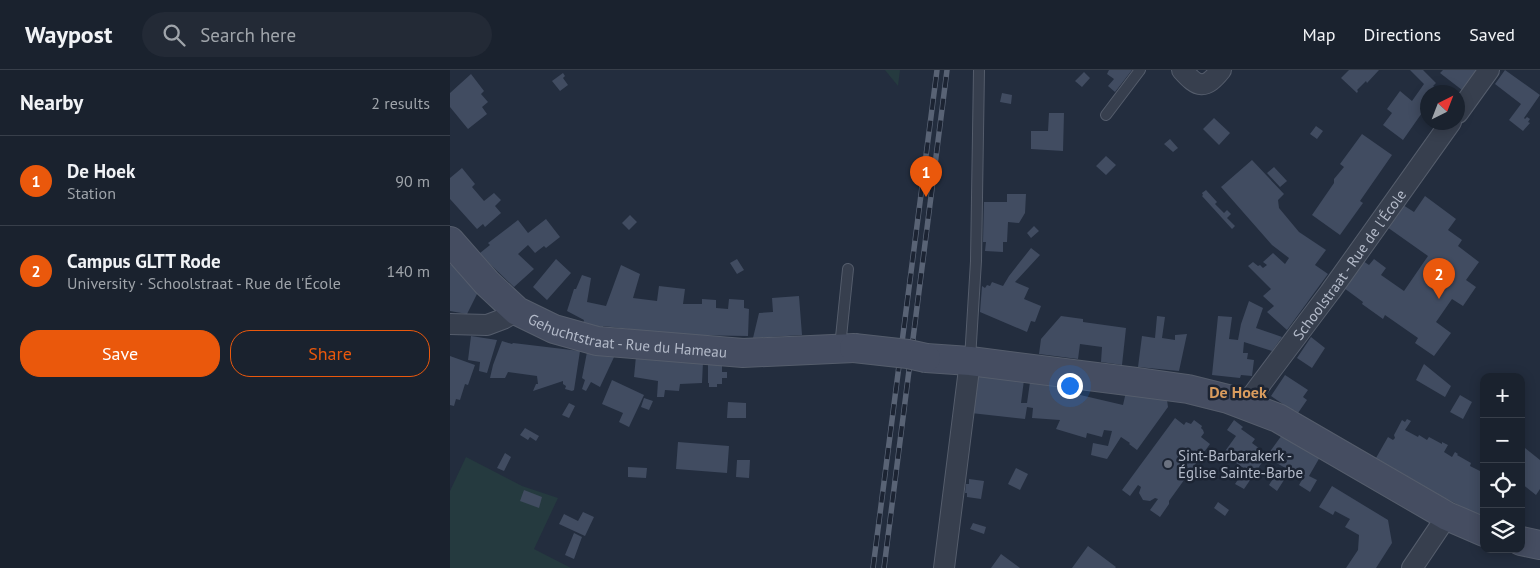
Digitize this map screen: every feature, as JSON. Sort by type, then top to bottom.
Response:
[{"type":"street","points":[[1182,70],[1191,80],[1201,85],[1211,82],[1221,70]]},
{"type":"street","points":[[1465,103],[1489,70]]},
{"type":"street","name":"Schoolstraat - Rue de l'École","points":[[1245,405],[1330,292],[1445,130]]},
{"type":"street","name":"Gehuchtstraat - Rue du Hameau","points":[[450,240],[487,283],[517,311],[554,329],[597,341],[743,353],[847,348],[908,354],[926,358],[970,361],[1188,389],[1228,399],[1278,418],[1447,516],[1480,530]]},
{"type":"street","points":[[450,324],[487,325],[517,311]]},
{"type":"street","points":[[958,568],[945,560],[970,361]]},
{"type":"street","points":[[1412,568],[1447,516]]},
{"type":"street","points":[[1525,542],[1540,545]]},
{"type":"lane","points":[[970,361],[976,261],[979,70]]},
{"type":"lane","points":[[1106,115],[1140,70]]},
{"type":"lane","points":[[847,348],[848,269]]},
{"type":"green space","points":[[885,70],[900,70],[898,86]]},
{"type":"green space","points":[[466,457],[522,486],[558,498],[534,549],[571,568],[450,568],[450,491]]},
{"type":"building","points":[[1109,70],[1132,70],[1115,92],[1108,86],[1114,79],[1107,74]]},
{"type":"building","points":[[1349,70],[1379,70],[1367,83],[1366,81],[1357,90],[1357,93],[1341,78]]},
{"type":"building","points":[[1410,70],[1423,70],[1436,83],[1434,85],[1424,84]]},
{"type":"building","points":[[1443,70],[1477,70],[1465,86],[1456,85],[1440,73]]},
{"type":"building","points":[[1505,70],[1540,95],[1524,118],[1530,119],[1528,122],[1530,123],[1523,131],[1509,120],[1521,104],[1495,84]]},
{"type":"building","points":[[1084,72],[1090,78],[1082,87],[1075,81]]},
{"type":"building","points":[[563,73],[565,76],[563,78],[568,85],[560,91],[552,81]]},
{"type":"building","points":[[471,74],[484,91],[481,94],[488,102],[482,107],[487,114],[468,129],[450,107],[450,93]]},
{"type":"building","points":[[1420,90],[1420,116],[1403,140],[1383,125],[1392,113],[1387,109],[1400,91],[1412,101]]},
{"type":"building","points":[[1002,93],[1012,95],[1011,104],[1000,102]]},
{"type":"building","points":[[1049,113],[1064,113],[1063,151],[1031,149],[1031,131],[1048,131]]},
{"type":"building","points":[[1214,118],[1230,133],[1219,145],[1203,129]]},
{"type":"building","points":[[1316,126],[1323,131],[1317,139],[1310,134]]},
{"type":"building","points":[[1362,134],[1392,155],[1360,201],[1363,203],[1340,235],[1312,215],[1334,183],[1334,179],[1344,167],[1340,164]]},
{"type":"building","points":[[1170,139],[1178,148],[1173,152],[1164,144]]},
{"type":"building","points":[[1106,156],[1116,165],[1106,175],[1096,166]]},
{"type":"building","points":[[1252,160],[1284,194],[1278,200],[1279,208],[1299,232],[1326,250],[1315,265],[1328,274],[1287,330],[1267,312],[1274,306],[1263,296],[1271,289],[1248,266],[1253,262],[1263,268],[1267,265],[1263,262],[1273,253],[1285,264],[1289,258],[1272,245],[1221,187]]},
{"type":"building","points":[[1274,167],[1287,181],[1280,187],[1267,173]]},
{"type":"building","points":[[462,168],[475,184],[472,187],[484,201],[494,193],[501,200],[495,206],[501,213],[485,227],[483,224],[477,229],[450,199],[450,178]]},
{"type":"building","points":[[1206,190],[1217,202],[1215,204],[1224,213],[1227,210],[1231,214],[1227,218],[1235,226],[1232,229],[1202,196],[1202,193]]},
{"type":"building","points":[[1007,194],[1026,194],[1025,213],[1019,223],[1008,222],[1007,242],[1003,242],[1003,252],[985,251],[986,242],[983,242],[984,202],[1007,202]]},
{"type":"building","points":[[1425,196],[1456,219],[1448,230],[1462,240],[1458,246],[1479,262],[1466,280],[1476,287],[1463,306],[1452,299],[1436,322],[1451,333],[1434,356],[1415,343],[1418,338],[1385,315],[1383,319],[1344,288],[1363,261],[1369,265],[1374,259],[1386,268],[1381,275],[1404,291],[1428,256],[1387,227],[1403,205],[1414,212]]},
{"type":"building","points":[[630,215],[637,222],[629,230],[622,223]]},
{"type":"building","points":[[546,219],[560,237],[546,248],[544,246],[535,253],[528,245],[518,254],[534,269],[514,287],[480,253],[490,245],[488,243],[518,220],[528,233]]},
{"type":"building","points":[[1034,226],[1039,231],[1031,238],[1027,233]]},
{"type":"building","points":[[1031,248],[1040,255],[1015,282],[1029,288],[1024,299],[1041,306],[1035,322],[1031,321],[1027,332],[980,312],[982,286],[985,288],[987,285],[990,286],[992,282],[1003,286]]},
{"type":"building","points":[[556,259],[571,273],[547,300],[533,287]]},
{"type":"building","points":[[737,259],[744,270],[737,274],[730,263]]},
{"type":"building","points":[[450,264],[457,267],[478,292],[467,314],[450,311]]},
{"type":"building","points":[[621,265],[640,274],[633,298],[657,301],[659,286],[685,289],[683,304],[702,304],[702,299],[716,300],[716,308],[728,309],[729,299],[744,300],[744,308],[749,309],[748,336],[681,335],[603,327],[583,324],[584,320],[567,311],[574,289],[576,289],[582,275],[591,278],[587,302],[606,306]]},
{"type":"building","points":[[799,296],[802,335],[753,338],[759,313],[773,312],[772,298]]},
{"type":"building","points":[[1249,301],[1263,308],[1256,328],[1282,337],[1272,351],[1244,342],[1243,353],[1248,353],[1247,359],[1254,360],[1252,376],[1241,375],[1240,378],[1212,375],[1218,316],[1232,317],[1229,339],[1238,340]]},
{"type":"building","points":[[1061,316],[1083,319],[1083,322],[1126,328],[1122,365],[1101,362],[1102,347],[1080,344],[1078,359],[1039,354],[1041,339]]},
{"type":"building","points":[[1157,316],[1165,317],[1162,338],[1175,340],[1175,335],[1187,334],[1179,371],[1138,367],[1142,336],[1155,338]]},
{"type":"building","points":[[471,336],[497,340],[487,373],[479,371],[480,362],[468,360]]},
{"type":"building","points":[[1311,337],[1325,348],[1312,368],[1297,358]]},
{"type":"building","points":[[502,341],[512,344],[580,351],[574,390],[565,389],[566,386],[563,384],[563,381],[533,391],[536,384],[538,384],[537,376],[508,372],[505,378],[490,378]]},
{"type":"building","points":[[587,352],[615,355],[600,387],[591,382],[586,391],[582,389],[585,380],[582,378]]},
{"type":"building","points":[[450,356],[475,365],[468,385],[465,384],[460,400],[456,399],[454,406],[450,405]]},
{"type":"building","points":[[636,356],[703,362],[702,383],[680,384],[679,391],[665,390],[664,397],[657,397],[658,381],[634,377]]},
{"type":"building","points":[[708,363],[722,363],[722,372],[727,372],[727,378],[722,378],[722,384],[717,384],[717,387],[709,387]]},
{"type":"building","points":[[1424,364],[1451,386],[1445,397],[1416,380]]},
{"type":"building","points":[[976,374],[1024,380],[1021,403],[1027,403],[1030,382],[1063,385],[1063,387],[1076,394],[1123,405],[1126,392],[1148,395],[1167,400],[1168,407],[1137,450],[1121,437],[1107,459],[1091,455],[1093,443],[1108,446],[1112,431],[1104,430],[1102,437],[1087,433],[1086,438],[1056,429],[1060,420],[1032,418],[1033,408],[1027,407],[1025,419],[971,413]]},
{"type":"building","points":[[1285,375],[1308,390],[1303,397],[1307,400],[1298,413],[1271,396]]},
{"type":"building","points":[[612,380],[644,395],[629,427],[619,422],[623,413],[602,404]]},
{"type":"building","points":[[1460,395],[1472,402],[1463,419],[1450,412]]},
{"type":"building","points":[[644,398],[653,401],[649,410],[641,407]]},
{"type":"building","points":[[728,402],[746,403],[746,418],[727,418]]},
{"type":"building","points":[[569,403],[575,406],[569,418],[562,415]]},
{"type":"building","name":"Sint-Barbarakerk - Église Sainte-Barbe","points":[[1175,418],[1184,425],[1186,422],[1191,424],[1194,420],[1202,426],[1201,428],[1204,433],[1201,437],[1210,444],[1169,501],[1160,517],[1150,510],[1158,499],[1143,500],[1139,493],[1141,487],[1138,485],[1130,496],[1122,490]]},
{"type":"building","points":[[1407,419],[1411,421],[1405,430],[1418,437],[1419,435],[1427,440],[1429,437],[1448,445],[1444,452],[1452,457],[1455,452],[1471,463],[1470,466],[1480,471],[1480,514],[1445,498],[1376,458],[1388,437],[1393,440],[1402,420],[1405,422]]},
{"type":"building","points":[[1234,420],[1243,427],[1241,429],[1255,439],[1252,443],[1260,449],[1256,456],[1263,461],[1244,489],[1235,484],[1245,469],[1223,454],[1236,436],[1227,430]]},
{"type":"building","points":[[525,428],[539,436],[536,441],[530,437],[528,440],[520,435]]},
{"type":"building","points":[[1282,435],[1320,457],[1309,476],[1317,480],[1310,492],[1299,485],[1303,478],[1266,457]]},
{"type":"building","points":[[678,442],[729,446],[727,473],[676,469]]},
{"type":"building","points":[[1525,448],[1540,460],[1540,489],[1536,495],[1525,486]]},
{"type":"building","points":[[505,453],[511,457],[504,471],[497,468]]},
{"type":"building","points":[[737,460],[750,460],[749,478],[736,477]]},
{"type":"building","points":[[628,467],[647,468],[646,478],[628,477]]},
{"type":"building","points":[[1016,468],[1028,474],[1020,490],[1008,484]]},
{"type":"building","points":[[1276,474],[1284,480],[1277,491],[1269,485]]},
{"type":"building","points":[[969,479],[984,481],[981,499],[967,497],[967,493],[965,493],[966,484],[969,484]]},
{"type":"building","points":[[1332,486],[1388,520],[1392,543],[1376,568],[1346,568],[1358,550],[1359,535],[1345,527],[1350,519],[1335,511],[1333,515],[1319,507]]},
{"type":"building","points":[[524,490],[542,497],[539,508],[520,501]]},
{"type":"building","points":[[1218,502],[1229,510],[1225,516],[1214,508]]},
{"type":"building","points":[[583,512],[594,517],[585,536],[559,524],[564,514],[578,521]]},
{"type":"building","points":[[973,523],[986,527],[984,534],[970,529]]},
{"type":"building","points":[[574,533],[582,537],[574,559],[565,555]]},
{"type":"building","points":[[1088,546],[1116,567],[1072,568]]},
{"type":"building","points":[[1001,554],[1020,568],[991,568]]},
{"type":"railway","points":[[873,568],[937,70]]},
{"type":"railway","points":[[884,568],[947,70]]},
{"type":"place","name":"De Hoek","points":[[926,197]]},
{"type":"place","name":"Campus GLTT Rode","points":[[1439,299]]},
{"type":"place","name":"Sint-Barbarakerk - Église Sainte-Barbe","points":[[1168,464]]},
{"type":"district","name":"De Hoek","points":[[1238,392]]}]
